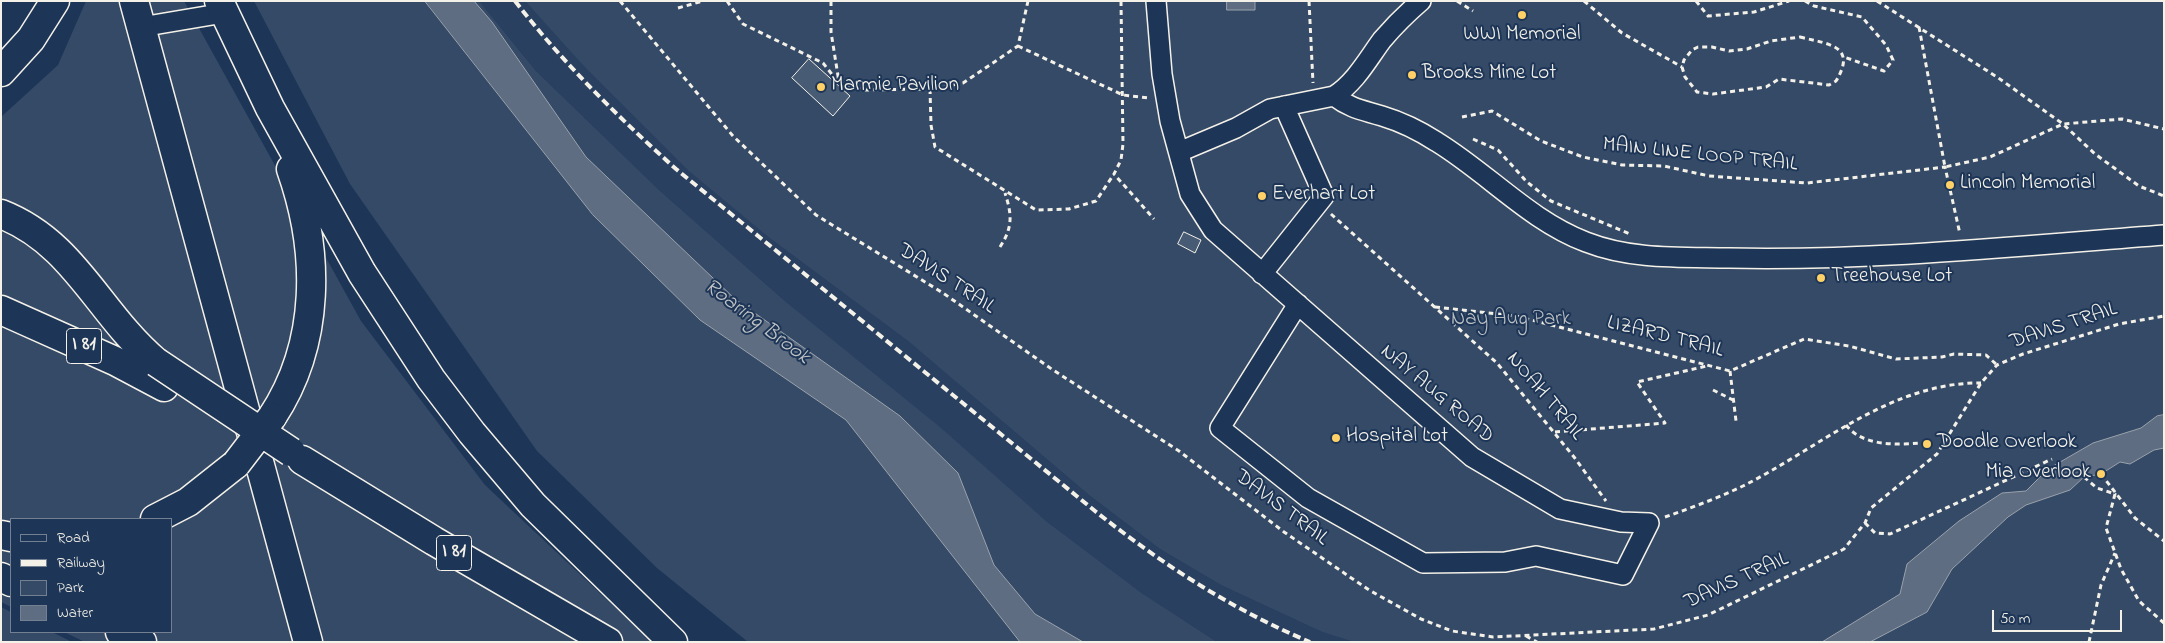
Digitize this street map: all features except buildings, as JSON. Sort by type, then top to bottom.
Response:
[{"type":"highway","points":[[1,72],[31,39],[56,1]]},
{"type":"highway","points":[[221,7],[270,108],[378,299],[413,354],[491,456],[549,522],[673,642]]},
{"type":"highway","points":[[137,14],[308,642]]},
{"type":"highway","points":[[157,518],[188,502],[236,464],[272,417],[289,388],[301,357],[309,322],[312,293],[311,266],[300,194],[270,108]]},
{"type":"highway","points":[[1,214],[30,228],[55,246],[160,374]]},
{"type":"highway","name":"I 81","points":[[1,310],[115,361],[160,374],[297,456],[434,542],[608,642]]},
{"type":"highway","points":[[122,633],[142,642]]},
{"type":"street","name":"NAY AUG ROAD","points":[[1156,1],[1166,100],[1190,194],[1212,230],[1472,457],[1560,509],[1621,522],[1649,523]]},
{"type":"street","points":[[1179,152],[1236,128],[1270,109],[1334,96],[1356,76],[1392,28],[1421,1]]},
{"type":"street","points":[[137,14],[221,7]]},
{"type":"street","points":[[1334,96],[1351,108],[1381,115],[1417,130],[1479,169],[1505,194],[1555,228],[1608,249],[1635,256],[1769,258],[1964,252],[2164,235]]},
{"type":"street","points":[[1262,274],[1324,196],[1284,106]]},
{"type":"street","points":[[1298,304],[1220,428],[1308,498],[1423,563],[1505,562],[1536,556],[1623,575],[1649,523]]},
{"type":"path","name":"DAVIS TRAIL","points":[[620,1],[734,136],[816,215],[943,293],[1053,370],[1179,451],[1284,532],[1369,590],[1421,619],[1452,631],[1493,637],[1654,630],[1708,615],[1844,549],[1865,523],[1871,508],[1937,454],[1981,383],[1997,366],[2023,354],[2119,324],[2164,316]]},
{"type":"path","points":[[678,8],[704,1]]},
{"type":"path","points":[[727,1],[743,24],[823,63],[839,82],[863,90],[930,89],[963,83],[1018,46],[1028,1]]},
{"type":"path","points":[[831,1],[831,32],[839,82]]},
{"type":"path","points":[[930,89],[931,126],[935,147],[1005,193],[1036,210],[1069,208],[1096,202],[1122,160],[1121,1]]},
{"type":"path","points":[[1310,1],[1314,100]]},
{"type":"path","points":[[1457,1],[1473,11]]},
{"type":"path","points":[[1584,1],[1622,33],[1682,67],[1688,82],[1697,92],[1721,94],[1766,87],[1779,79],[1829,85],[1836,81],[1840,74],[1844,57]]},
{"type":"path","points":[[1696,1],[1708,16],[1754,12],[1789,1]]},
{"type":"path","points":[[1682,67],[1692,50],[1698,47],[1712,47],[1729,51],[1747,49],[1771,41],[1800,37],[1830,42],[1844,57],[1874,69],[1884,71],[1893,60],[1886,45],[1862,17],[1814,6],[1805,1]]},
{"type":"path","points":[[1877,1],[1997,77],[2063,124],[2094,154],[2140,186],[2164,196]]},
{"type":"path","points":[[1919,28],[1945,167],[1964,252]]},
{"type":"path","points":[[1018,46],[1123,95],[1166,100]]},
{"type":"path","name":"MAIN LINE LOOP TRAIL","points":[[1462,117],[1492,111],[1541,141],[1582,157],[1622,165],[1664,166],[1709,176],[1807,183],[1945,167],[1990,157],[2063,124],[2122,118],[2164,129]]},
{"type":"path","points":[[1473,140],[1498,150],[1527,182],[1551,200],[1634,236]]},
{"type":"path","points":[[1114,174],[1154,220]]},
{"type":"path","points":[[1000,247],[1009,234],[1011,212],[1005,193]]},
{"type":"path","name":"NOAH TRAIL","points":[[1318,203],[1497,363],[1554,432],[1621,522]]},
{"type":"path","name":"LIZARD TRAIL","points":[[1435,307],[1516,316],[1730,371],[1804,339],[1849,346],[1896,358],[1954,354],[1986,355],[1997,366]]},
{"type":"path","points":[[1554,432],[1665,423],[1637,382],[1709,365]]},
{"type":"path","points":[[1730,371],[1736,421]]},
{"type":"path","points":[[1649,523],[1743,485],[1846,425],[1904,399],[1956,383],[1981,383]]},
{"type":"path","points":[[1713,390],[1733,400]]},
{"type":"path","points":[[1846,425],[1853,434],[1863,440],[1920,444]]},
{"type":"path","points":[[1865,523],[1875,533],[1890,534],[2052,459]]},
{"type":"path","points":[[2101,474],[2135,518],[2164,540]]},
{"type":"path","points":[[2084,477],[2097,488],[2115,494]]},
{"type":"path","points":[[2115,494],[2106,528],[2121,569],[2139,601],[2164,623]]},
{"type":"path","points":[[2088,642],[2101,586],[2115,552]]},
{"type":"path","points":[[1525,635],[1537,642]]},
{"type":"shaded area","points":[[479,1],[525,1],[579,61],[771,239],[908,341],[1089,495],[1160,549],[1221,585],[1322,632],[1354,642],[1217,642],[1147,597],[1046,521],[786,302],[659,190],[536,71]]},
{"type":"green space","points":[[86,1],[184,1],[361,321],[485,485],[652,642],[85,642],[66,633],[172,633],[172,518],[10,518],[10,606],[1,602],[1,117],[58,65]]},
{"type":"green space","points":[[254,1],[479,1],[536,71],[659,190],[786,302],[941,428],[1046,521],[1143,594],[1217,642],[748,642],[657,568],[537,451],[350,184]]},
{"type":"green space","name":"Nay Aug Park","points":[[525,1],[2164,1],[2164,642],[1354,642],[1322,632],[1221,585],[1160,549],[1089,495],[908,341],[771,239],[689,171],[579,61]]},
{"type":"green space","points":[[1,607],[10,612],[10,633],[54,633],[72,642],[1,642]]},
{"type":"water","name":"Roaring Brook","points":[[425,1],[474,1],[492,22],[586,157],[735,299],[900,416],[958,473],[994,565],[1035,614],[1083,642],[1020,642],[846,420],[700,320],[593,215]]},
{"type":"water","points":[[1227,1],[1255,1],[1255,10],[1227,10]]},
{"type":"water","points":[[2164,415],[2164,448],[2154,450],[2130,464],[2120,462],[2101,474],[2084,477],[2070,490],[2026,505],[2008,517],[1952,569],[1927,612],[1870,642],[1822,642],[1900,594],[1907,564],[1959,521],[2002,493],[2026,491],[2048,469],[2093,443],[2141,428],[2157,416]]},
{"type":"railway","points":[[515,1],[552,46],[592,89],[676,169],[1095,511],[1146,549],[1198,584],[1252,615],[1310,642]]},
{"type":"place","name":"WWI Memorial","points":[[1522,15]]},
{"type":"place","name":"Brooks Mine Lot","points":[[1412,75]]},
{"type":"place","name":"Marmie Pavilion","points":[[821,87]]},
{"type":"place","name":"Lincoln Memorial","points":[[1950,185]]},
{"type":"place","name":"Everhart Lot","points":[[1262,196]]},
{"type":"place","name":"Treehouse Lot","points":[[1821,278]]},
{"type":"place","name":"Hospital Lot","points":[[1336,438]]},
{"type":"place","name":"Doodle Overlook","points":[[1927,444]]},
{"type":"place","name":"Mia Overlook","points":[[2101,474]]}]
